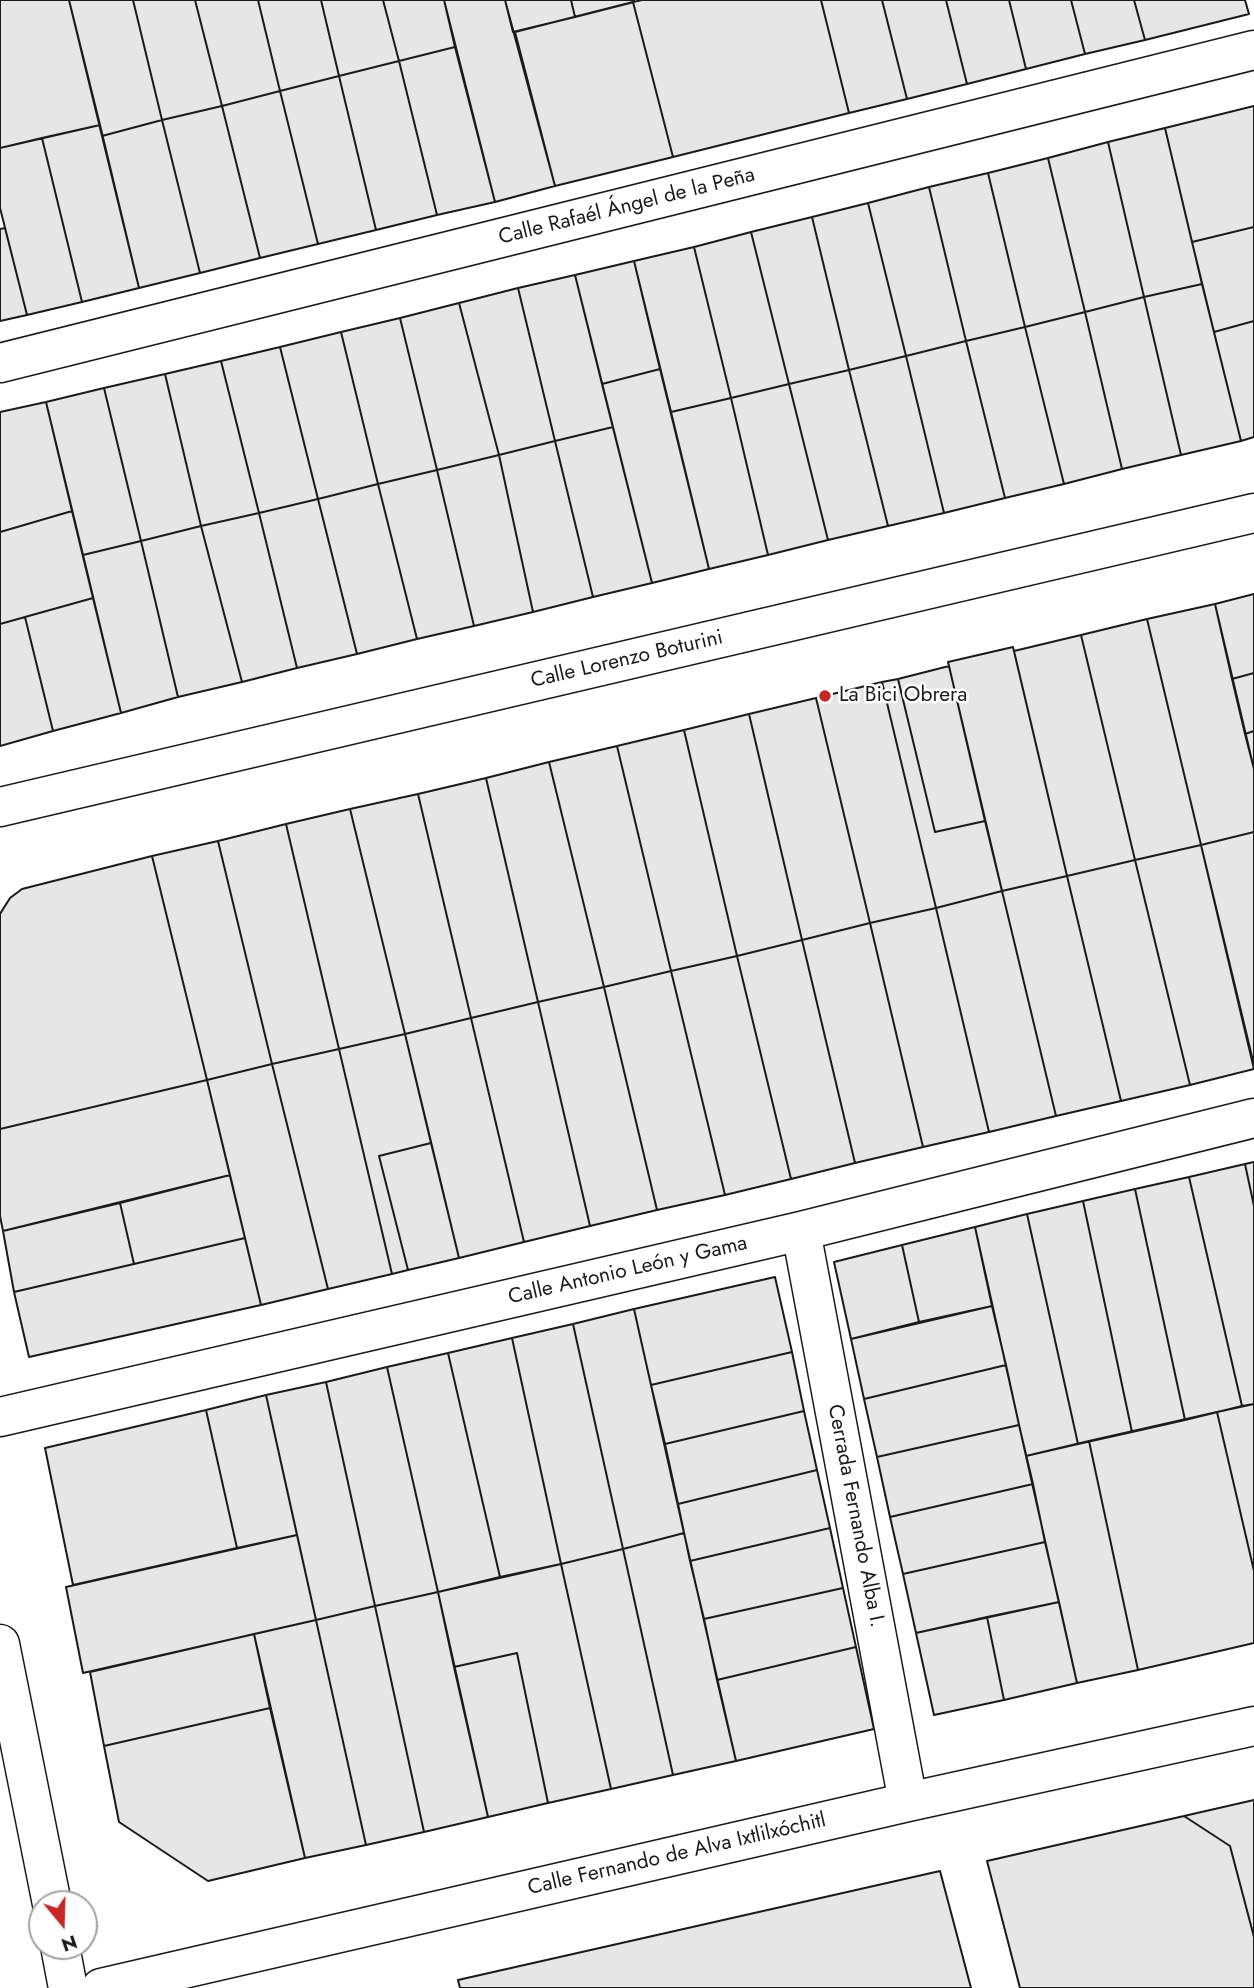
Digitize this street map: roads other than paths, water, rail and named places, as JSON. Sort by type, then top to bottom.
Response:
[{"type":"street","name":"Calle Rafaél Ángel de la Peña","points":[[0,363],[1254,50]]},
{"type":"street","name":"Calle Lorenzo Boturini","points":[[0,807],[1254,513]]},
{"type":"street","name":"Calle Antonio León y Gama","points":[[0,1416],[802,1231],[1254,1118]]},
{"type":"street","name":"Cerrada Fernando Alba I.","points":[[802,1231],[908,1802]]},
{"type":"street","points":[[0,1644],[49,1890]]},
{"type":"street","name":"Calle Fernando de Alva Ixtlilxóchitl","points":[[101,1988],[908,1802],[1254,1726]]},
{"type":"street","points":[[63,1960],[68,1988]]},
{"type":"place","name":"La Bici Obrera","points":[[825,696]]}]
